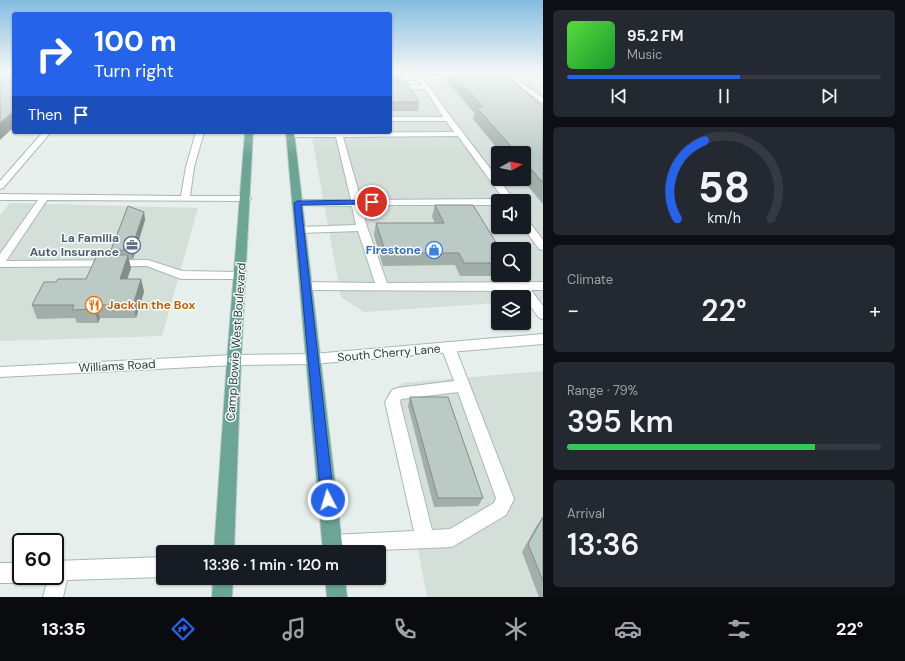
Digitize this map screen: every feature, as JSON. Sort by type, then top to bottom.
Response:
[{"type":"main road","name":"Camp Bowie West Boulevard","points":[[224,545],[239,276],[250,134]]},
{"type":"main road","points":[[291,134],[313,359],[317,383],[332,545]]},
{"type":"main road","points":[[222,597],[223,585]]},
{"type":"main road","points":[[336,585],[337,597]]},
{"type":"street","points":[[437,101],[505,194]]},
{"type":"street","points":[[392,119],[449,119]]},
{"type":"street","points":[[0,186],[46,134]]},
{"type":"street","points":[[185,199],[190,167],[199,134]]},
{"type":"street","points":[[291,134],[461,134]]},
{"type":"street","points":[[338,134],[351,177],[363,228],[382,286]]},
{"type":"street","points":[[0,197],[246,200]]},
{"type":"street","points":[[0,263],[45,197]]},
{"type":"street","points":[[297,203],[491,202]]},
{"type":"street","points":[[300,230],[363,228]]},
{"type":"street","points":[[531,231],[543,247]]},
{"type":"street","points":[[0,263],[148,263],[181,275],[239,276]]},
{"type":"street","points":[[306,286],[543,286]]},
{"type":"street","points":[[522,287],[543,315]]},
{"type":"street","name":"South Cherry Lane","points":[[234,360],[313,359],[543,339]]},
{"type":"street","points":[[363,545],[452,538],[500,509],[505,499],[448,347]]},
{"type":"street","name":"Williams Road","points":[[0,372],[234,360]]},
{"type":"street","points":[[425,539],[392,402],[397,394],[463,386]]},
{"type":"street","points":[[64,571],[156,567]]},
{"type":"street","points":[[0,574],[12,573]]},
{"type":"street","points":[[52,597],[55,585]]},
{"type":"shaded area","points":[[392,101],[543,101],[543,300],[531,301],[531,290],[491,290],[491,303],[364,312],[341,297],[311,134],[392,134]]},
{"type":"shaded area","points":[[10,203],[198,208],[162,336],[0,341],[0,215]]},
{"type":"shaded area","points":[[543,371],[543,597],[427,597],[388,393],[403,383]]},
{"type":"building","points":[[0,101],[12,101],[12,113],[0,123]]},
{"type":"building","points":[[392,101],[418,101],[419,102],[392,102]]},
{"type":"building","points":[[477,101],[536,101],[543,107],[543,183],[531,169],[531,146],[511,146],[476,107],[483,107]]},
{"type":"building","name":"Firestone","points":[[435,205],[473,205],[496,242],[491,242],[491,263],[464,263],[459,253],[386,253],[376,223],[444,223]]},
{"type":"building","points":[[128,206],[144,212],[131,250],[111,250]]},
{"type":"building","points":[[97,255],[128,255],[120,279],[141,279],[133,305],[96,305],[94,309],[72,310],[74,305],[32,305],[44,282],[56,282],[58,279],[86,279]]},
{"type":"building","points":[[410,397],[448,397],[483,498],[438,498]]},
{"type":"building","points":[[543,517],[543,581],[528,544]]},
{"type":"place","name":"La Familia Auto Insurance","points":[[132,245]]},
{"type":"place","name":"Firestone","points":[[434,250]]},
{"type":"place","name":"Jack in the Box","points":[[94,305]]},
{"type":"route","points":[[328,500],[317,383],[313,359],[297,203],[372,202]]}]
